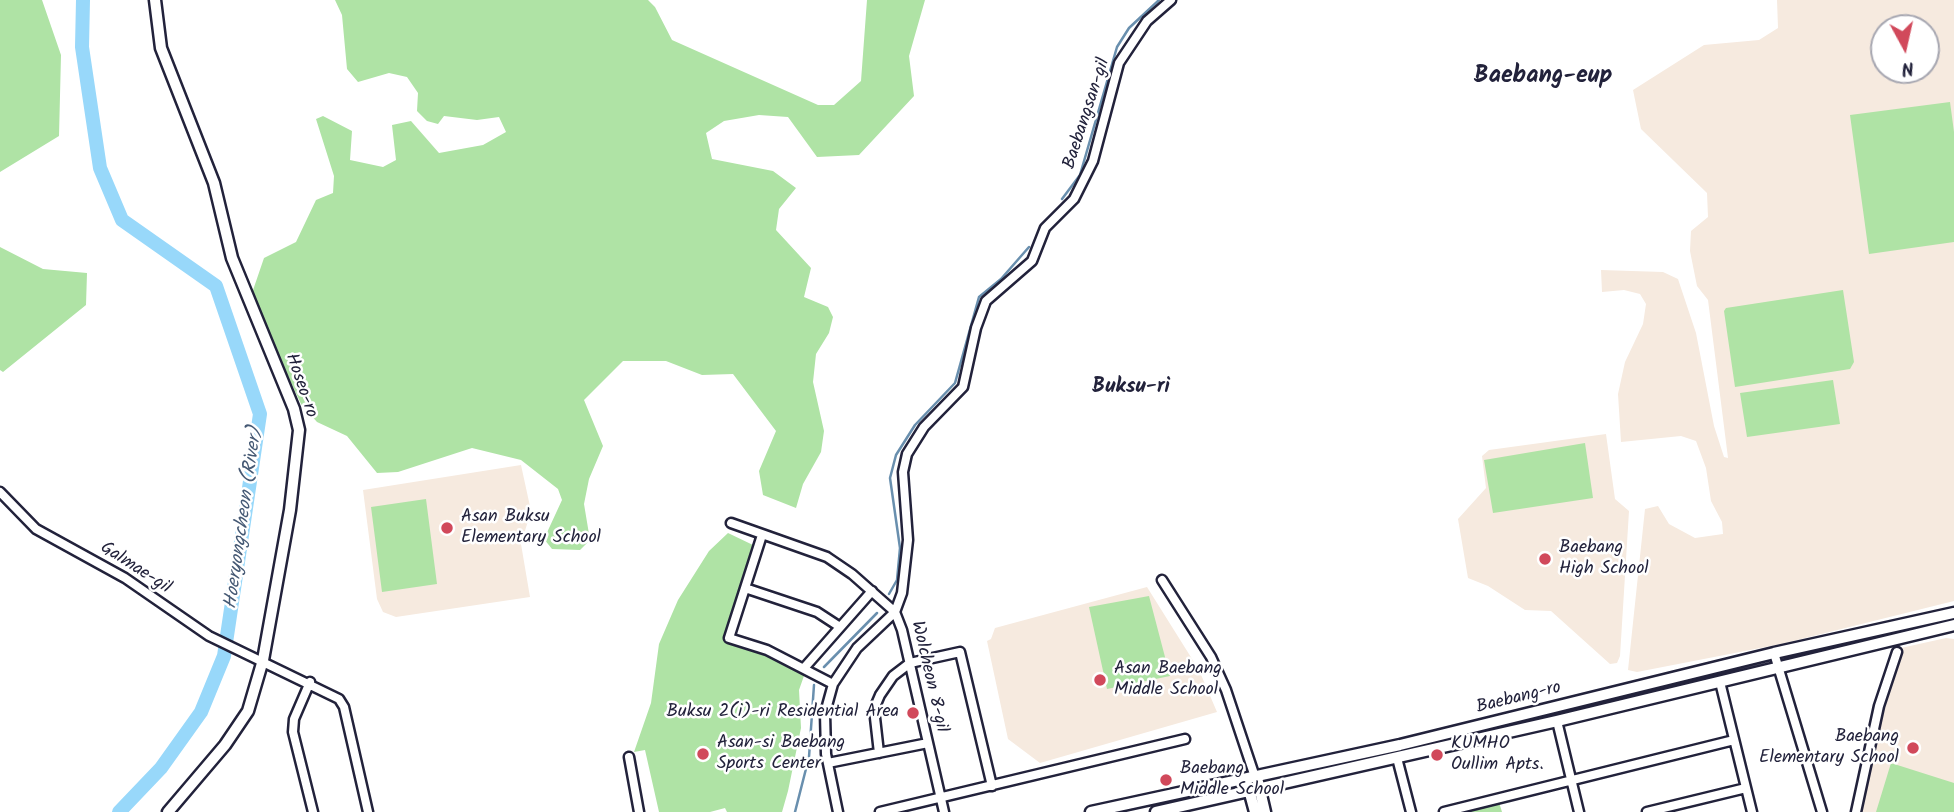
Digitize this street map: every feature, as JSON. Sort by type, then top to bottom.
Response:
[{"type":"street","name":"Hoseo-ro","points":[[155,0],[161,48],[208,166],[232,258],[295,410],[299,430],[290,510],[263,660],[248,711],[225,745],[168,812]]},
{"type":"street","name":"Baebangsan-gil","points":[[895,612],[907,571],[903,472],[907,454],[924,427],[963,387],[976,328],[986,301],[1032,261],[1045,228],[1074,199],[1093,161],[1119,63],[1147,21],[1171,0]]},
{"type":"street","name":"Galmae-gil","points":[[0,492],[36,529],[125,578],[209,636],[333,694],[344,707],[368,812]]},
{"type":"street","name":"Wolcheon 8-gil","points":[[731,523],[827,557],[895,612],[910,663],[944,812]]},
{"type":"street","points":[[762,535],[729,638],[767,650],[806,667],[833,684]]},
{"type":"street","points":[[1162,580],[1211,657],[1226,690],[1252,777],[1255,812]]},
{"type":"street","points":[[745,588],[817,612],[840,627]]},
{"type":"street","points":[[806,667],[872,591]]},
{"type":"street","points":[[838,812],[828,763],[825,713],[833,684],[857,648],[895,612]]},
{"type":"street","name":"Baebang-ro","points":[[1091,812],[1400,745],[1774,653],[1954,613]]},
{"type":"street","name":"Baebang-ro","points":[[1156,812],[1189,809],[1254,790],[1557,722],[1954,625]]},
{"type":"street","points":[[879,753],[874,709],[880,695],[894,676],[910,663],[960,652],[992,786]]},
{"type":"street","points":[[1856,812],[1876,718],[1897,652]]},
{"type":"street","points":[[1774,653],[1822,812]]},
{"type":"street","points":[[310,682],[294,719],[293,732],[313,812]]},
{"type":"street","points":[[1720,682],[1752,812]]},
{"type":"street","points":[[1557,722],[1579,812]]},
{"type":"street","points":[[880,812],[1185,739]]},
{"type":"street","points":[[1444,812],[1734,740]]},
{"type":"street","points":[[828,763],[928,743]]},
{"type":"street","points":[[629,757],[639,812]]},
{"type":"street","points":[[1397,758],[1411,812]]},
{"type":"street","points":[[1647,812],[1746,788]]},
{"type":"street","points":[[1254,790],[1265,812]]},
{"type":"shaded area","points":[[1777,0],[1954,0],[1954,601],[1781,644],[1637,672],[1628,670],[1645,509],[1658,506],[1669,524],[1695,538],[1723,534],[1722,522],[1711,501],[1706,468],[1696,441],[1681,436],[1621,442],[1618,394],[1625,362],[1643,324],[1646,304],[1640,294],[1624,290],[1602,292],[1601,270],[1663,272],[1678,279],[1696,333],[1714,426],[1724,457],[1728,458],[1708,300],[1697,286],[1690,251],[1691,231],[1708,217],[1707,193],[1641,129],[1633,90],[1704,45],[1759,40],[1778,28]]},
{"type":"shaded area","name":"Baebang High School","points":[[1606,434],[1615,499],[1629,511],[1620,656],[1617,663],[1610,664],[1551,611],[1525,610],[1488,586],[1468,578],[1458,519],[1486,488],[1482,456],[1489,450]]},
{"type":"shaded area","name":"Asan Buksu Elementary School","points":[[521,465],[531,511],[521,544],[530,597],[396,617],[383,612],[377,599],[363,490]]},
{"type":"shaded area","name":"Asan Baebang Middle School","points":[[1147,587],[1199,670],[1217,712],[1040,763],[1008,739],[987,641],[991,639],[995,628]]},
{"type":"shaded area","name":"Baebang Elementary School","points":[[1946,638],[1954,639],[1954,812],[1858,812],[1881,715],[1901,648]]},
{"type":"green space","points":[[0,0],[42,0],[61,55],[59,136],[0,172]]},
{"type":"green space","points":[[335,0],[648,0],[655,7],[672,40],[818,105],[834,105],[861,81],[867,0],[925,0],[909,56],[914,96],[859,155],[817,157],[788,117],[759,115],[724,121],[706,133],[712,159],[773,171],[796,188],[779,209],[776,230],[811,268],[804,297],[828,307],[833,317],[829,333],[816,354],[813,382],[824,431],[821,452],[803,484],[796,508],[763,495],[759,471],[776,431],[733,374],[702,375],[666,361],[623,361],[584,400],[603,446],[589,479],[584,504],[590,540],[580,550],[552,549],[544,539],[562,500],[558,489],[521,460],[472,448],[398,472],[377,473],[347,436],[317,422],[301,404],[251,296],[264,258],[296,242],[316,200],[333,193],[334,176],[316,119],[323,116],[352,131],[350,160],[383,167],[396,160],[392,125],[411,121],[439,153],[483,145],[506,132],[499,117],[477,120],[444,116],[438,124],[427,121],[417,111],[418,93],[407,77],[389,73],[358,82],[347,69],[342,15]]},
{"type":"green space","points":[[1950,102],[1954,132],[1954,242],[1869,254],[1850,115]]},
{"type":"green space","points":[[0,247],[43,269],[87,273],[86,305],[3,372],[0,370]]},
{"type":"green space","points":[[1843,290],[1854,362],[1850,369],[1735,387],[1724,311],[1726,308]]},
{"type":"green space","points":[[1833,380],[1840,424],[1747,437],[1740,393]]},
{"type":"green space","points":[[1585,443],[1593,498],[1493,513],[1484,460]]},
{"type":"green space","points":[[426,499],[437,584],[382,592],[371,507]]},
{"type":"green space","points":[[728,533],[753,545],[725,640],[764,653],[805,673],[799,690],[801,728],[788,791],[782,812],[727,812],[725,808],[710,812],[659,812],[645,750],[634,752],[651,703],[659,644],[678,600],[709,551]]},
{"type":"green space","points":[[1149,596],[1170,676],[1107,689],[1089,607]]},
{"type":"green space","points":[[1891,763],[1954,783],[1954,812],[1876,812]]},
{"type":"green space","points":[[1498,799],[1502,812],[1444,812]]},
{"type":"waterway","name":"Hoeryongcheon (River)","points":[[83,0],[82,47],[100,168],[122,220],[216,286],[260,414],[224,656],[201,712],[161,768],[119,812]]},
{"type":"waterway","points":[[1062,199],[1080,175],[1117,47],[1129,28],[1159,0]]},
{"type":"waterway","points":[[889,594],[897,580],[900,548],[890,478],[896,455],[915,425],[955,383],[979,297],[1001,279],[1029,247]]},
{"type":"waterway","points":[[824,667],[877,613]]},
{"type":"waterway","points":[[795,812],[809,757],[814,685]]},
{"type":"place","name":"Asan Buksu Elementary School","points":[[447,528]]},
{"type":"place","name":"Baebang High School","points":[[1545,559]]},
{"type":"place","name":"Asan Baebang Middle School","points":[[1100,680]]},
{"type":"place","name":"Buksu 2(i)-ri Residential Area","points":[[913,713]]},
{"type":"place","name":"Baebang Elementary School","points":[[1913,748]]},
{"type":"place","name":"Asan-si Baebang Sports Center","points":[[703,754]]},
{"type":"place","name":"KUMHO Oullim Apts.","points":[[1437,755]]},
{"type":"place","name":"Baebang Middle School","points":[[1166,780]]},
{"type":"district","name":"Baebang-eup","points":[[1543,78]]},
{"type":"district","name":"Buksu-ri","points":[[1131,388]]}]
